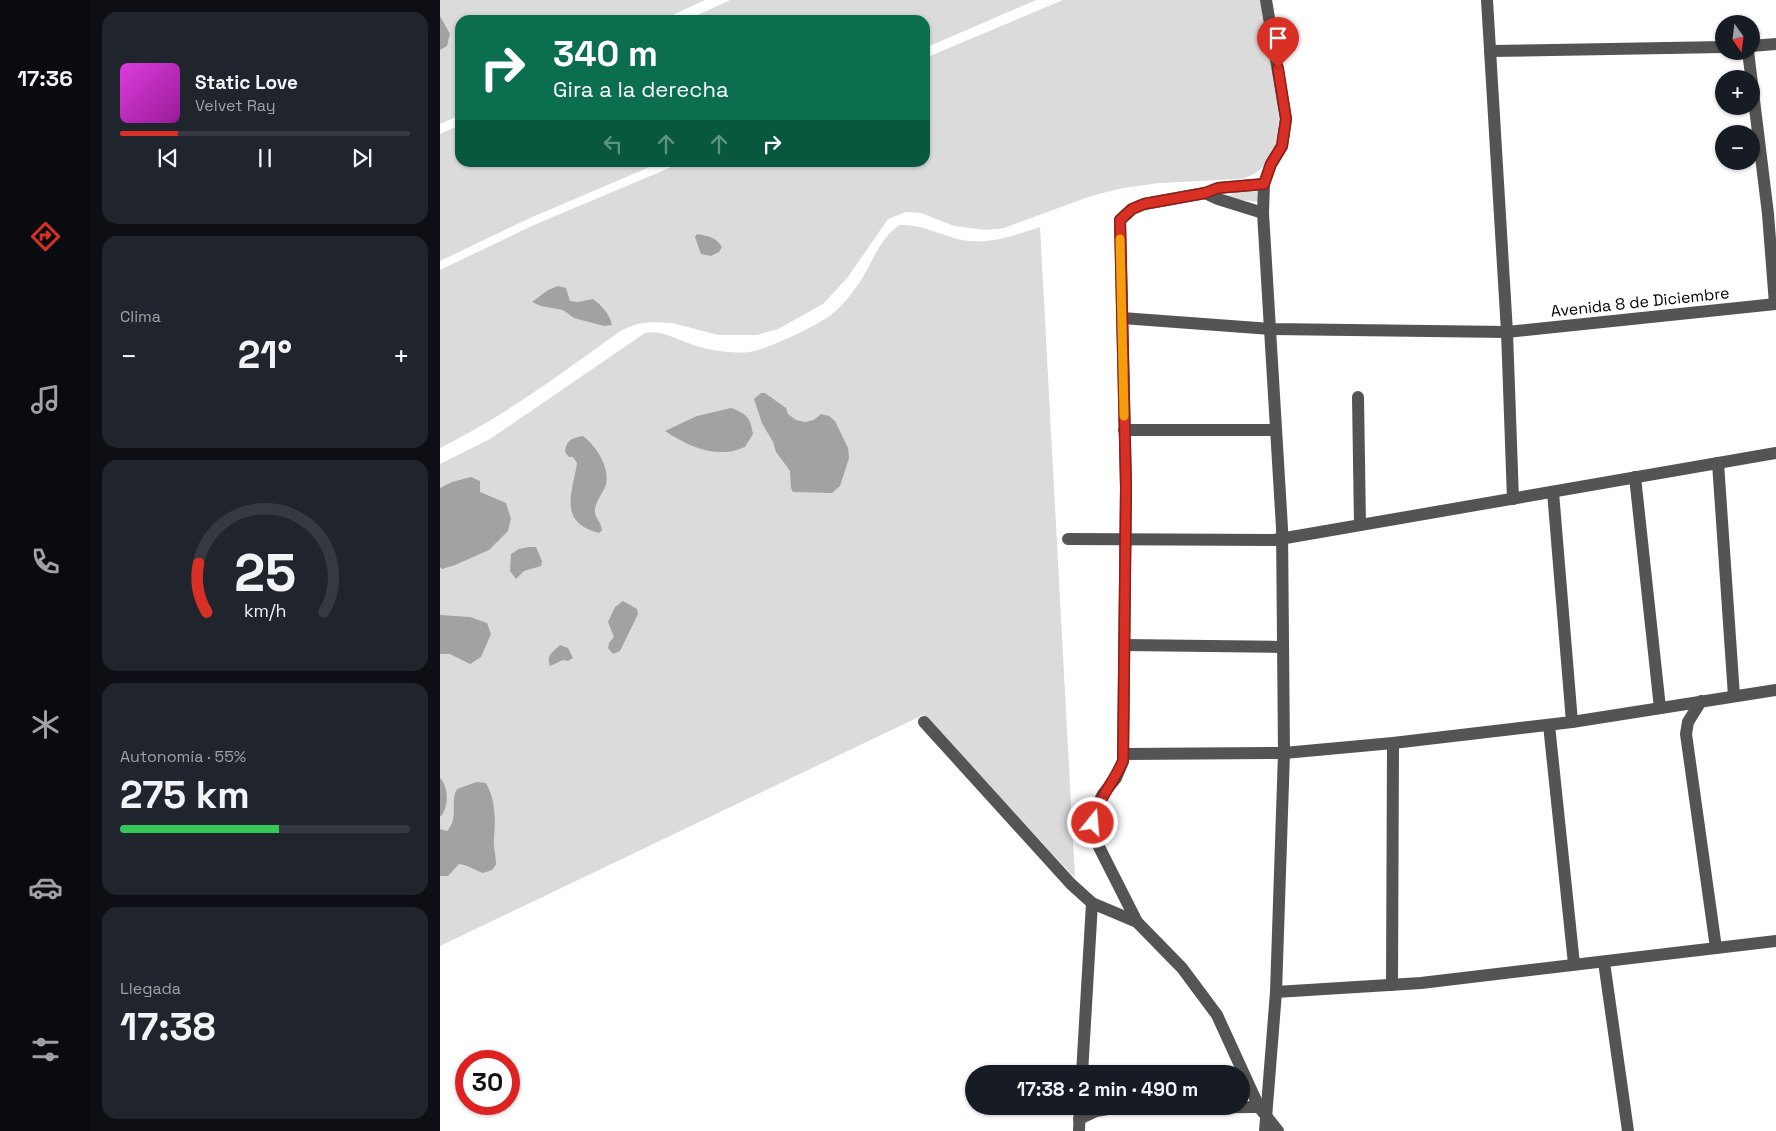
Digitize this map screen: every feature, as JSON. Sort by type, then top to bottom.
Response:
[{"type":"street","points":[[1265,1131],[1262,1112],[1276,992],[1284,753],[1282,538],[1263,213],[1264,184],[1271,164],[1282,146],[1286,119],[1266,0]]},
{"type":"street","points":[[1487,0],[1507,332],[1513,499]]},
{"type":"street","points":[[1760,45],[1776,44]]},
{"type":"street","points":[[1490,51],[1715,46]]},
{"type":"street","points":[[1749,60],[1772,214],[1776,304]]},
{"type":"street","points":[[1264,184],[1234,185],[1205,193],[1144,204],[1132,209],[1120,220],[1125,539],[1123,761],[1116,778],[1103,794],[1096,809],[1093,823],[1094,839],[1137,922],[1182,968],[1217,1015],[1262,1112],[1278,1131]]},
{"type":"street","points":[[1205,193],[1263,213]]},
{"type":"street","name":"Avenida 8 de Diciembre","points":[[1122,318],[1271,329],[1507,332],[1776,304]]},
{"type":"street","points":[[1358,397],[1360,525]]},
{"type":"street","points":[[1124,430],[1275,430]]},
{"type":"street","points":[[1068,540],[1274,540],[1776,453]]},
{"type":"street","points":[[1718,463],[1734,696]]},
{"type":"street","points":[[1636,478],[1660,708]]},
{"type":"street","points":[[1553,492],[1572,722]]},
{"type":"street","points":[[1124,645],[1283,646]]},
{"type":"street","points":[[1123,754],[1284,753],[1393,743],[1572,722],[1776,690]]},
{"type":"street","points":[[1702,701],[1688,722],[1686,734],[1716,948]]},
{"type":"street","points":[[924,722],[1070,884],[1092,903],[1137,922]]},
{"type":"street","points":[[1549,725],[1574,964]]},
{"type":"street","points":[[1392,985],[1393,743]]},
{"type":"street","points":[[1083,1065],[1092,903]]},
{"type":"street","points":[[1276,992],[1421,983],[1776,941]]},
{"type":"street","points":[[1604,962],[1628,1131]]},
{"type":"street","points":[[1079,1125],[1096,1111],[1114,1108],[1262,1112]]},
{"type":"shaded area","points":[[440,0],[705,0],[673,15],[455,15],[455,117],[440,124]]},
{"type":"shaded area","points":[[730,0],[1036,0],[930,46],[930,15],[698,15]]},
{"type":"shaded area","points":[[1063,0],[1260,0],[1275,83],[1279,117],[1275,148],[1268,161],[1257,172],[1241,179],[1159,183],[1123,188],[1091,196],[1004,228],[986,230],[954,226],[921,213],[906,212],[888,219],[848,277],[823,304],[778,329],[757,335],[718,335],[672,323],[653,322],[637,324],[622,330],[511,408],[440,448],[440,270],[534,225],[672,167],[930,167],[930,56]]},
{"type":"shaded area","points":[[440,16],[450,34],[447,46],[440,50]]},
{"type":"shaded area","points":[[455,127],[455,167],[650,167],[530,218],[440,261],[440,134]]},
{"type":"shaded area","points":[[1241,191],[1257,191],[1259,202],[1225,198]]},
{"type":"shaded area","points":[[900,225],[922,228],[967,241],[999,239],[1040,227],[1075,878],[923,715],[440,946],[440,464],[490,439],[645,333],[662,334],[695,345],[726,352],[749,352],[781,341],[820,322],[843,304],[859,283],[887,236]]},
{"type":"shaded area","points":[[697,234],[708,236],[717,241],[722,247],[719,252],[711,256],[701,254],[695,237]]},
{"type":"shaded area","points":[[558,286],[566,288],[570,301],[578,302],[593,299],[605,310],[612,325],[604,326],[574,318],[563,310],[541,306],[532,302],[548,290]]},
{"type":"shaded area","points":[[761,393],[765,393],[786,408],[788,414],[796,420],[805,422],[814,420],[821,414],[829,416],[835,421],[848,448],[849,458],[840,486],[832,493],[793,492],[790,471],[776,452],[773,442],[762,423],[754,399]]},
{"type":"shaded area","points":[[731,408],[744,414],[751,424],[753,434],[745,447],[728,452],[709,451],[686,443],[665,431],[697,416]]},
{"type":"shaded area","points":[[583,436],[593,445],[601,457],[607,477],[604,490],[595,509],[602,530],[599,533],[586,528],[578,522],[571,506],[577,463],[573,457],[569,457],[565,452],[570,440]]},
{"type":"shaded area","points":[[471,477],[480,481],[480,492],[506,503],[511,519],[508,531],[489,550],[442,569],[440,567],[440,488],[452,482]]},
{"type":"shaded area","points":[[536,547],[542,561],[541,566],[524,571],[516,579],[510,571],[511,554],[519,549]]},
{"type":"shaded area","points":[[623,601],[637,609],[638,614],[620,651],[613,654],[608,648],[609,643],[614,637],[608,622],[615,607]]},
{"type":"shaded area","points":[[440,615],[470,617],[487,623],[491,634],[481,657],[470,664],[450,654],[440,654]]},
{"type":"shaded area","points":[[560,645],[568,648],[573,658],[550,666],[550,656]]},
{"type":"shaded area","points":[[440,778],[445,786],[447,798],[445,809],[440,817]]},
{"type":"shaded area","points":[[477,782],[486,783],[493,802],[496,865],[492,870],[483,873],[459,864],[448,876],[440,876],[440,829],[447,831],[451,826],[457,789]]},
{"type":"slow traffic","points":[[1120,239],[1124,416]]},
{"type":"route","points":[[1093,823],[1096,809],[1103,794],[1116,778],[1123,761],[1126,487],[1120,220],[1132,209],[1144,204],[1205,193],[1234,185],[1264,184],[1271,164],[1282,146],[1286,119],[1278,68]]}]
